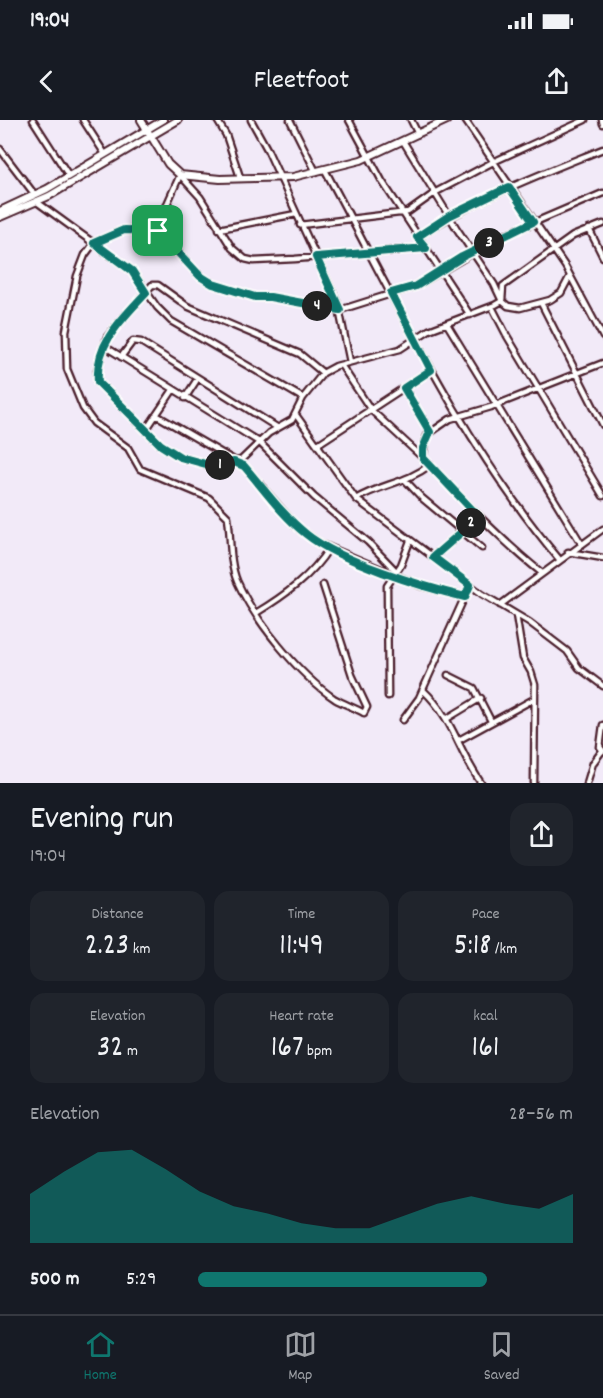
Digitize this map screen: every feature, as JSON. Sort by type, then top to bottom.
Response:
[{"type":"main road","points":[[141,120],[168,165],[180,175],[220,179],[293,177],[325,170],[369,157],[447,120]]},
{"type":"main road","points":[[0,211],[36,199],[69,176],[163,120]]},
{"type":"main road","points":[[0,217],[178,120]]},
{"type":"street","points":[[33,120],[69,176]]},
{"type":"street","points":[[83,120],[105,154]]},
{"type":"street","points":[[217,120],[226,135],[240,177]]},
{"type":"street","points":[[251,120],[280,177],[340,310],[350,362]]},
{"type":"street","points":[[290,120],[316,172]]},
{"type":"street","points":[[349,120],[417,237],[470,315]]},
{"type":"street","points":[[411,120],[418,134]]},
{"type":"street","points":[[465,120],[570,276],[603,337]]},
{"type":"street","points":[[300,225],[408,212],[424,203],[436,192],[493,162],[585,120]]},
{"type":"street","points":[[403,141],[494,284],[502,301],[508,306],[520,308],[541,303],[561,293],[570,276]]},
{"type":"street","points":[[0,149],[36,199],[132,271],[146,293],[171,321],[303,398]]},
{"type":"street","points":[[417,237],[449,216],[509,187],[603,149]]},
{"type":"street","points":[[325,170],[431,370],[482,457],[559,559]]},
{"type":"street","points":[[158,231],[160,220],[180,175],[200,197],[232,248],[246,259],[254,261],[370,254],[426,248]]},
{"type":"street","points":[[323,585],[352,675],[367,707],[364,713],[335,699],[313,680],[285,652],[256,613],[237,580],[231,558],[228,517],[209,498],[140,469],[128,448],[94,423],[83,408],[72,383],[64,349],[77,276],[85,255],[94,243],[124,230],[158,231],[200,276],[213,284],[255,297],[279,298],[340,310],[416,286],[462,257],[500,237],[603,193]]},
{"type":"street","points":[[219,229],[296,214]]},
{"type":"street","points":[[502,301],[503,286],[589,229],[603,224]]},
{"type":"street","points":[[589,229],[603,257]]},
{"type":"street","points":[[323,373],[300,354],[187,306],[158,285],[152,285],[110,332],[97,370],[98,382],[161,445],[196,463],[213,466],[241,460],[259,442],[296,415],[303,398],[323,373],[350,362],[400,349],[411,344],[414,337],[502,301]]},
{"type":"street","points":[[541,303],[575,374],[603,425]]},
{"type":"street","points":[[492,307],[603,496]]},
{"type":"street","points":[[447,324],[581,543]]},
{"type":"street","points":[[121,357],[133,340],[141,342],[278,428]]},
{"type":"street","points":[[104,346],[259,442],[314,497],[368,542],[394,573]]},
{"type":"street","points":[[423,458],[423,448],[430,432],[450,419],[495,405],[603,363]]},
{"type":"street","points":[[341,365],[371,410],[423,458],[505,544],[542,573]]},
{"type":"street","points":[[318,444],[431,370]]},
{"type":"street","points":[[185,398],[198,378]]},
{"type":"street","points":[[404,388],[430,432]]},
{"type":"street","points":[[146,430],[173,390]]},
{"type":"street","points":[[156,415],[244,466],[297,527],[329,548],[465,597]]},
{"type":"street","points":[[296,415],[356,499],[470,585],[567,651],[579,668],[603,686]]},
{"type":"street","points":[[356,499],[413,478],[430,465]]},
{"type":"street","points":[[405,480],[422,498],[482,548]]},
{"type":"street","points":[[433,557],[460,531],[479,517]]},
{"type":"street","points":[[500,605],[568,552],[603,529]]},
{"type":"street","points":[[388,696],[385,608],[387,586],[410,541]]},
{"type":"street","points":[[256,613],[319,566],[329,548]]},
{"type":"street","points":[[568,552],[603,558]]},
{"type":"street","points":[[403,720],[411,713],[423,690],[470,585]]},
{"type":"street","points":[[516,615],[523,658],[535,685],[534,783]]},
{"type":"street","points":[[448,675],[474,688],[491,721]]},
{"type":"street","points":[[595,681],[603,678]]},
{"type":"street","points":[[423,690],[448,718],[471,769],[481,783]]},
{"type":"street","points":[[448,718],[481,698]]},
{"type":"street","points":[[459,740],[534,699]]},
{"type":"street","points":[[587,783],[593,763],[603,752],[600,747],[603,725]]},
{"type":"route","points":[[509,187],[533,222],[462,257],[416,286],[391,293],[431,370],[404,388],[430,432],[423,448],[423,458],[479,517],[460,531],[433,557],[470,585],[465,597],[421,586],[368,566],[319,543],[297,527],[244,466],[234,462],[213,466],[180,457],[161,445],[139,420],[104,390],[98,382],[97,370],[107,337],[146,293],[132,271],[94,243],[124,230],[146,229],[155,233],[158,231],[200,276],[213,284],[255,297],[304,302],[340,310],[316,257],[426,248],[417,237],[449,216],[509,187]]}]
